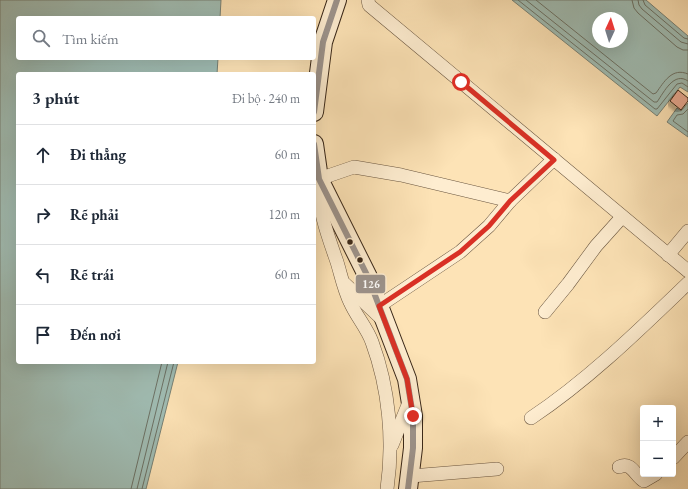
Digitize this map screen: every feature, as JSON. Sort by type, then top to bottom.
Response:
[{"type":"main road","points":[[316,96],[323,42],[337,0]]},
{"type":"main road","points":[[316,158],[319,180],[368,277],[407,379],[413,416],[413,448],[409,482]]},
{"type":"street","points":[[370,2],[554,160],[688,271]]},
{"type":"street","points":[[343,283],[382,314],[460,252],[489,226],[510,201],[554,160]]},
{"type":"street","points":[[387,489],[390,448],[388,409],[378,359],[371,340],[350,302],[343,283],[324,223],[319,180],[354,167],[401,175],[510,201]]},
{"type":"street","points":[[545,312],[596,246],[622,216]]},
{"type":"street","points":[[668,255],[688,231]]},
{"type":"street","points":[[531,418],[560,399],[639,330],[688,283]]},
{"type":"street","points":[[390,448],[410,400]]},
{"type":"street","points":[[676,455],[688,442]]},
{"type":"street","points":[[619,467],[628,466],[633,468],[640,479],[644,481],[651,477]]},
{"type":"street","points":[[409,482],[497,469]]},
{"type":"water","points":[[0,0],[221,0],[220,16],[16,16],[16,60],[218,60],[217,72],[16,72],[16,364],[177,364],[146,489],[0,489]]},
{"type":"water","points":[[512,0],[646,0],[688,36],[688,92],[680,87],[657,116]]},
{"type":"water","points":[[688,103],[688,137],[667,122],[677,108],[681,111]]},
{"type":"building","points":[[678,90],[688,98],[688,101],[681,110],[670,101]]},
{"type":"transit line","name":"126","points":[[316,96],[323,42],[337,0]]},
{"type":"transit line","name":"126","points":[[316,158],[319,179],[368,277],[407,379],[413,416],[413,448],[408,489]]},
{"type":"route","points":[[413,416],[407,379],[379,306],[460,252],[489,226],[510,201],[554,160],[461,82]]}]
